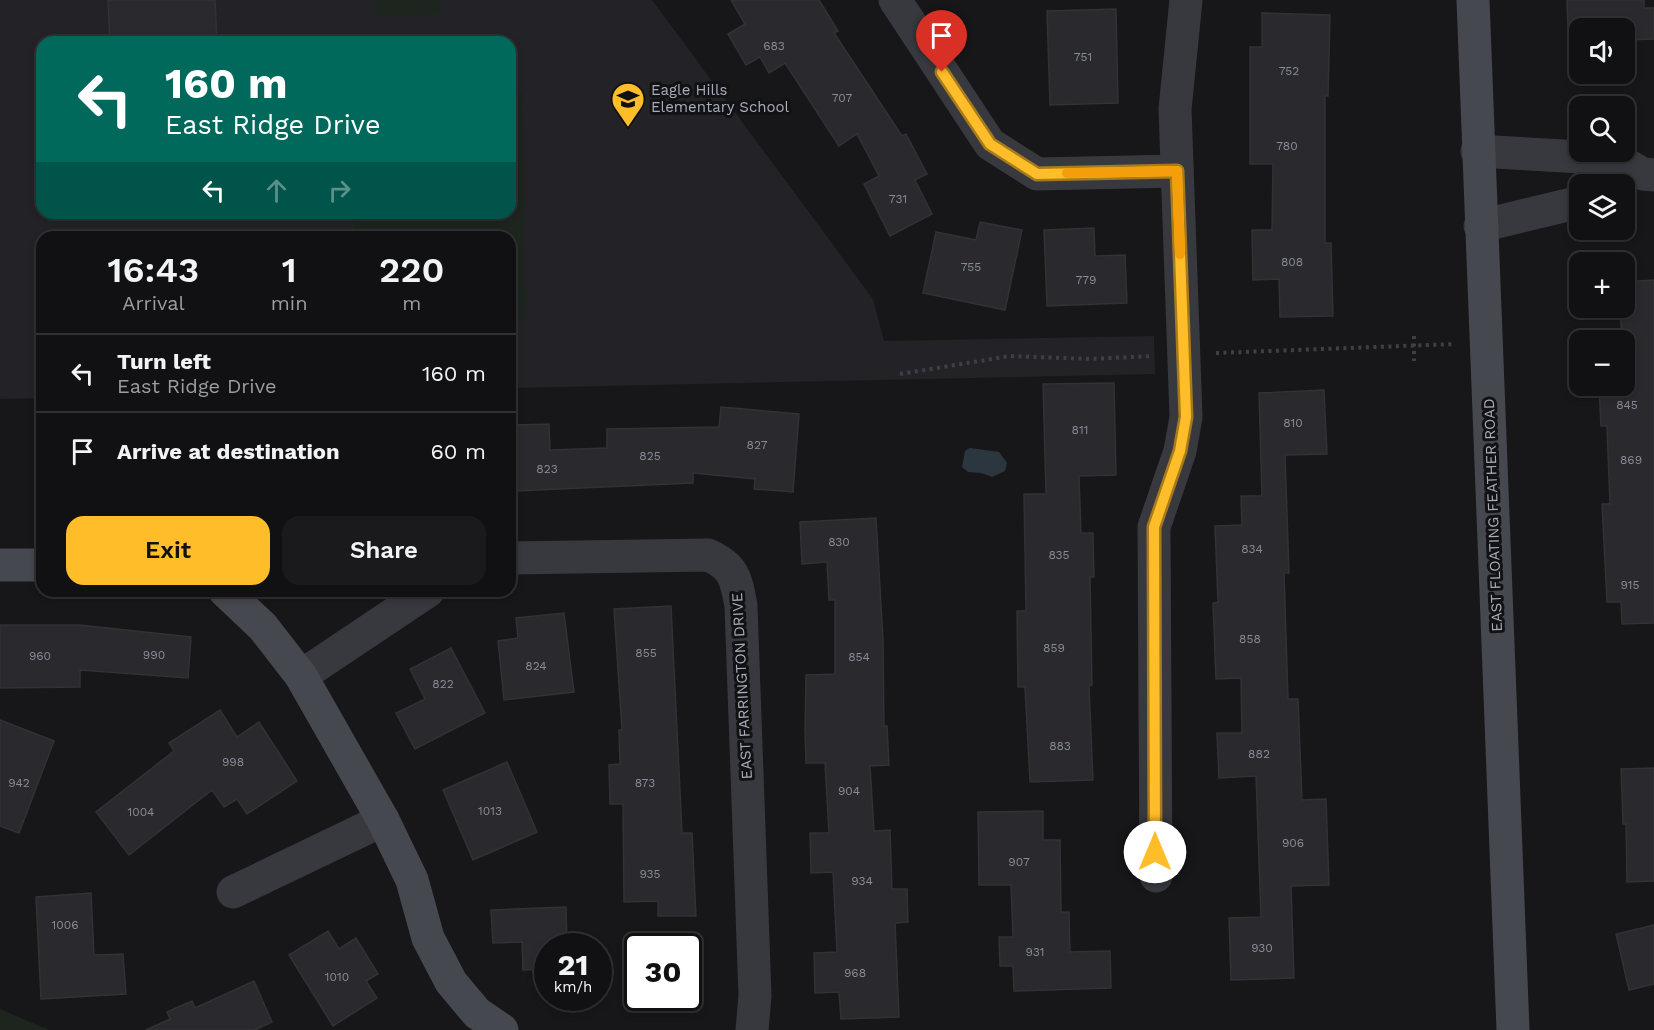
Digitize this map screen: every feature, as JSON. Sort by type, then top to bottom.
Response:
[{"type":"main road","name":"EAST FLOATING FEATHER ROAD","points":[[1473,0],[1477,151],[1513,1030]]},
{"type":"main road","points":[[0,565],[36,565]]},
{"type":"main road","points":[[231,597],[263,627],[301,676],[383,820],[412,880],[428,938],[451,982],[477,1013],[502,1030]]},
{"type":"street","points":[[895,0],[990,144],[1037,174],[1177,171]]},
{"type":"street","points":[[1155,876],[1154,527],[1180,451],[1186,417],[1175,109],[1186,0]]},
{"type":"street","points":[[1477,151],[1617,159],[1641,179]]},
{"type":"street","points":[[1480,226],[1569,205]]},
{"type":"street","name":"EAST FARRINGTON DRIVE","points":[[516,558],[708,555],[726,563],[736,581],[741,606],[755,984],[752,1030]]},
{"type":"street","points":[[301,676],[419,597]]},
{"type":"street","points":[[233,892],[383,820]]},
{"type":"path","points":[[1414,336],[1414,361]]},
{"type":"path","points":[[1216,354],[1455,344]]},
{"type":"path","points":[[900,374],[1010,356],[1090,359],[1159,356]]},
{"type":"shaded area","name":"Eagle Hills Elementary School","points":[[0,0],[652,0],[873,299],[884,341],[1154,336],[1155,374],[516,388],[516,231],[36,231],[36,398],[0,399]]},
{"type":"shaded area","points":[[375,0],[441,0],[441,14],[375,16]]},
{"type":"shaded area","points":[[523,91],[525,319],[516,319],[516,231],[354,231],[354,219],[516,219],[516,92]]},
{"type":"shaded area","points":[[970,448],[999,452],[1007,463],[1005,471],[992,477],[968,472],[962,467],[965,451]]},
{"type":"shaded area","points":[[0,1009],[49,1030],[0,1030]]},
{"type":"building","points":[[108,0],[215,0],[217,36],[110,36]]},
{"type":"building","points":[[731,0],[819,0],[838,31],[834,33],[902,136],[906,134],[927,174],[915,180],[932,214],[890,236],[864,184],[879,176],[857,134],[839,146],[785,63],[769,73],[760,57],[746,65],[728,34],[745,24]]},
{"type":"building","points":[[1567,0],[1644,0],[1644,8],[1654,8],[1654,39],[1635,40],[1635,18],[1569,18],[1568,28]]},
{"type":"building","points":[[1116,9],[1118,103],[1050,105],[1047,11]]},
{"type":"building","points":[[1262,13],[1330,15],[1328,96],[1325,96],[1325,243],[1331,243],[1333,316],[1280,317],[1279,279],[1253,280],[1252,230],[1272,230],[1273,164],[1250,164],[1250,47],[1262,47]]},
{"type":"building","points":[[980,222],[1022,230],[1005,310],[923,293],[936,232],[976,240]]},
{"type":"building","points":[[1094,228],[1095,256],[1125,255],[1127,303],[1047,306],[1044,230]]},
{"type":"building","points":[[1654,280],[1654,623],[1622,624],[1621,602],[1607,602],[1602,504],[1610,504],[1607,426],[1601,426],[1600,396],[1635,396],[1635,330],[1621,330],[1621,318],[1635,318],[1635,281]]},
{"type":"building","points":[[1114,383],[1116,475],[1079,476],[1081,533],[1093,533],[1094,577],[1090,577],[1092,685],[1089,686],[1093,780],[1030,782],[1025,687],[1018,687],[1017,611],[1026,611],[1024,494],[1046,494],[1043,384]]},
{"type":"building","points":[[1324,390],[1327,454],[1285,455],[1289,573],[1284,573],[1288,699],[1298,699],[1302,800],[1326,799],[1329,885],[1291,886],[1294,978],[1231,980],[1229,918],[1261,917],[1256,776],[1219,778],[1217,733],[1242,733],[1241,678],[1216,679],[1213,603],[1218,602],[1215,526],[1242,525],[1241,496],[1262,496],[1259,393]]},
{"type":"building","points":[[721,407],[799,414],[793,492],[754,489],[755,479],[693,473],[693,483],[516,491],[516,425],[549,424],[550,450],[607,448],[607,429],[719,427]]},
{"type":"building","points":[[876,518],[883,640],[884,726],[887,726],[889,765],[870,766],[874,831],[890,830],[892,889],[907,889],[908,922],[895,923],[899,1017],[841,1019],[839,992],[815,993],[814,953],[837,952],[833,872],[811,873],[810,833],[829,833],[825,763],[806,763],[805,730],[806,675],[835,674],[835,600],[829,600],[827,562],[802,564],[800,522]]},
{"type":"building","points":[[671,606],[682,833],[692,833],[696,916],[658,916],[658,901],[624,902],[623,804],[610,804],[609,765],[620,764],[619,730],[622,730],[614,609]]},
{"type":"building","points":[[564,613],[574,692],[504,700],[498,641],[518,638],[516,618]]},
{"type":"building","points":[[0,625],[79,625],[191,637],[188,678],[80,670],[80,687],[0,688]]},
{"type":"building","points":[[451,648],[485,713],[415,749],[396,713],[425,699],[410,669]]},
{"type":"building","points":[[220,710],[237,737],[259,722],[297,781],[247,814],[237,799],[224,807],[212,790],[129,855],[96,812],[174,751],[169,743]]},
{"type":"building","points":[[0,720],[54,741],[19,833],[0,826]]},
{"type":"building","points":[[507,762],[537,832],[473,860],[443,790]]},
{"type":"building","points":[[1654,768],[1654,881],[1627,882],[1626,824],[1623,824],[1621,769]]},
{"type":"building","points":[[1043,811],[1043,840],[1060,840],[1061,912],[1069,912],[1070,952],[1110,951],[1111,988],[1014,991],[1013,966],[1000,966],[999,937],[1013,937],[1011,885],[979,885],[978,812]]},
{"type":"building","points":[[91,893],[94,955],[123,954],[126,994],[41,999],[36,897]]},
{"type":"building","points":[[566,907],[567,933],[534,933],[534,970],[523,970],[522,942],[493,943],[491,910]]},
{"type":"building","points":[[1654,925],[1654,984],[1629,990],[1616,934]]},
{"type":"building","points":[[328,931],[339,949],[356,938],[378,974],[366,981],[377,998],[333,1026],[289,955]]},
{"type":"building","points":[[254,981],[272,1022],[255,1030],[146,1030],[170,1019],[167,1012],[192,1001],[195,1008]]},
{"type":"slow traffic","points":[[1067,173],[1177,171],[1180,254]]},
{"type":"place","name":"Eagle Hills Elementary School","points":[[628,128]]},
{"type":"route","points":[[942,72],[990,144],[1037,174],[1177,171],[1186,417],[1180,451],[1154,527],[1155,852]]}]
